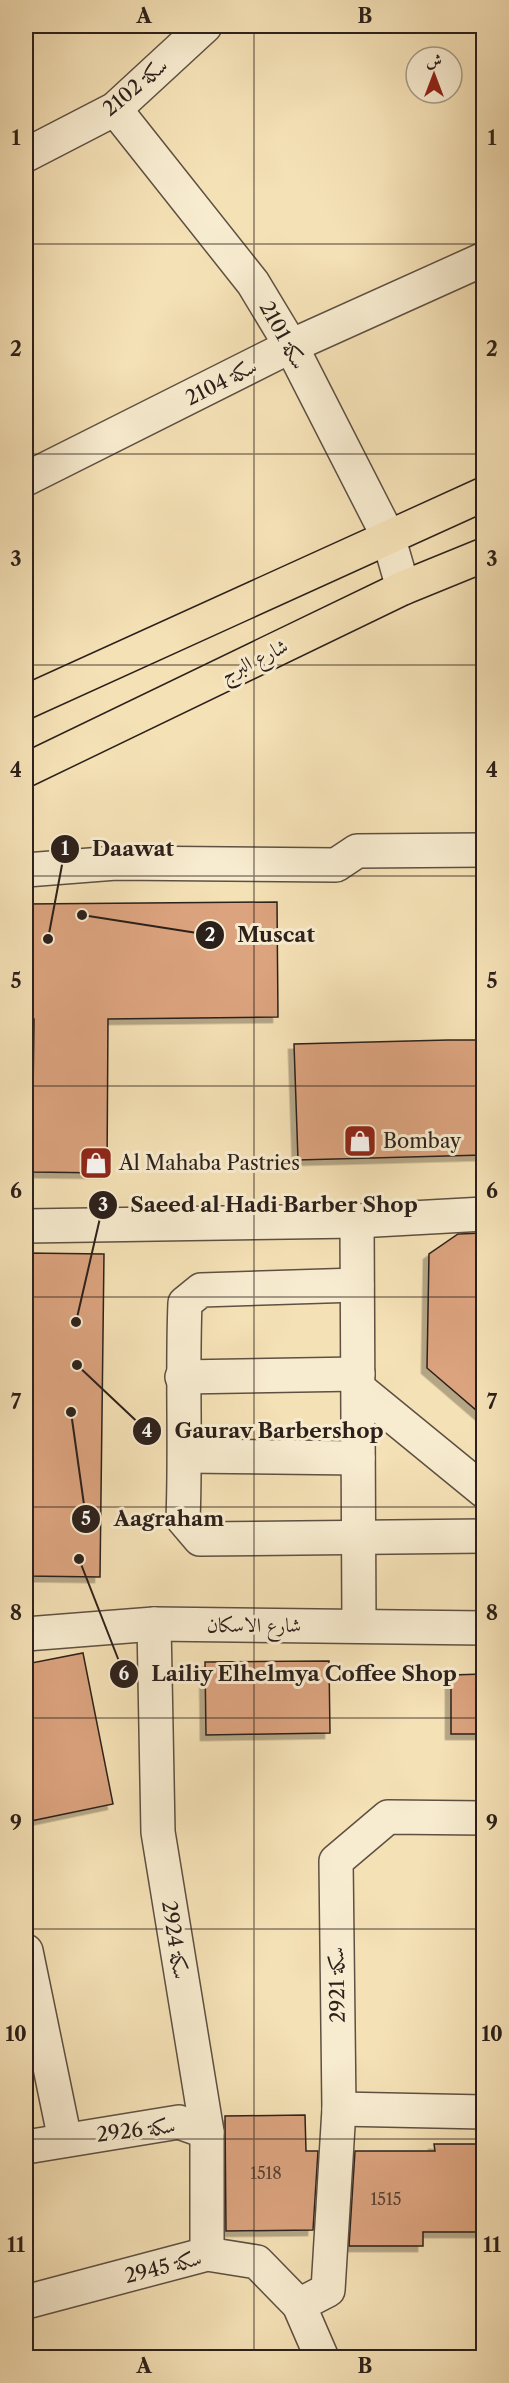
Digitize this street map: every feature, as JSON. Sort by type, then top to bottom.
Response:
[{"type":"main road","points":[[26,702],[483,494]]},
{"type":"main road","name":"شارع البرج","points":[[26,770],[403,588],[483,555]]},
{"type":"street","name":"سكة 2102","points":[[26,155],[115,109],[205,26]]},
{"type":"street","name":"سكة 2101","points":[[115,109],[253,283],[291,346],[388,536],[403,588]]},
{"type":"street","name":"سكة 2104","points":[[26,479],[291,346],[483,259]]},
{"type":"street","points":[[26,870],[116,863],[336,866],[357,851],[483,850]]},
{"type":"street","points":[[26,1226],[357,1221],[483,1214]]},
{"type":"street","points":[[357,1221],[359,1626]]},
{"type":"street","points":[[357,1285],[201,1290],[185,1303],[182,1377],[185,1456],[183,1519],[200,1539],[483,1536]]},
{"type":"street","points":[[182,1377],[358,1381],[483,1491]]},
{"type":"street","points":[[185,1456],[358,1458]]},
{"type":"street","name":"شارع الاسكان","points":[[26,1634],[154,1624],[483,1628]]},
{"type":"street","name":"سكة 2924","points":[[154,1624],[158,1832],[207,2132],[207,2254]]},
{"type":"street","name":"سكة 2921","points":[[299,2305],[328,2290],[339,2109],[336,1861],[388,1817],[483,1818]]},
{"type":"street","points":[[26,1951],[65,2140]]},
{"type":"street","points":[[339,2109],[483,2112]]},
{"type":"street","name":"سكة 2926","points":[[26,2147],[179,2122],[207,2132]]},
{"type":"street","name":"سكة 2945","points":[[26,2302],[207,2254],[257,2262],[299,2305],[316,2355]]},
{"type":"building","points":[[277,902],[278,1017],[108,1019],[107,1173],[32,1172],[34,1019],[26,1020],[26,904]]},
{"type":"building","points":[[483,1040],[483,1155],[298,1160],[294,1044]]},
{"type":"building","points":[[483,1233],[483,1416],[427,1368],[429,1254],[458,1234]]},
{"type":"building","points":[[26,1253],[104,1254],[100,1577],[26,1576]]},
{"type":"building","points":[[83,1653],[113,1804],[26,1822],[26,1664]]},
{"type":"building","points":[[329,1661],[330,1733],[206,1735],[205,1662]]},
{"type":"building","points":[[483,1674],[483,1734],[451,1734],[451,1675]]},
{"type":"building","points":[[305,2115],[306,2151],[318,2151],[313,2230],[226,2231],[225,2116]]},
{"type":"building","points":[[434,2144],[483,2144],[483,2232],[423,2232],[423,2246],[349,2246],[355,2151],[435,2151]]},
{"type":"place","name":"Muscat","points":[[82,915]]},
{"type":"place","name":"Daawat","points":[[48,939]]},
{"type":"place","name":"Bombay","points":[[360,1141]]},
{"type":"place","name":"Al Mahaba Pastries","points":[[96,1163]]},
{"type":"place","name":"Saeed al Hadi Barber Shop","points":[[76,1322]]},
{"type":"place","name":"Gaurav Barbershop","points":[[77,1365]]},
{"type":"place","name":"Aagraham","points":[[71,1412]]},
{"type":"place","name":"Lailiy Elhelmya Coffee Shop","points":[[79,1559]]}]
